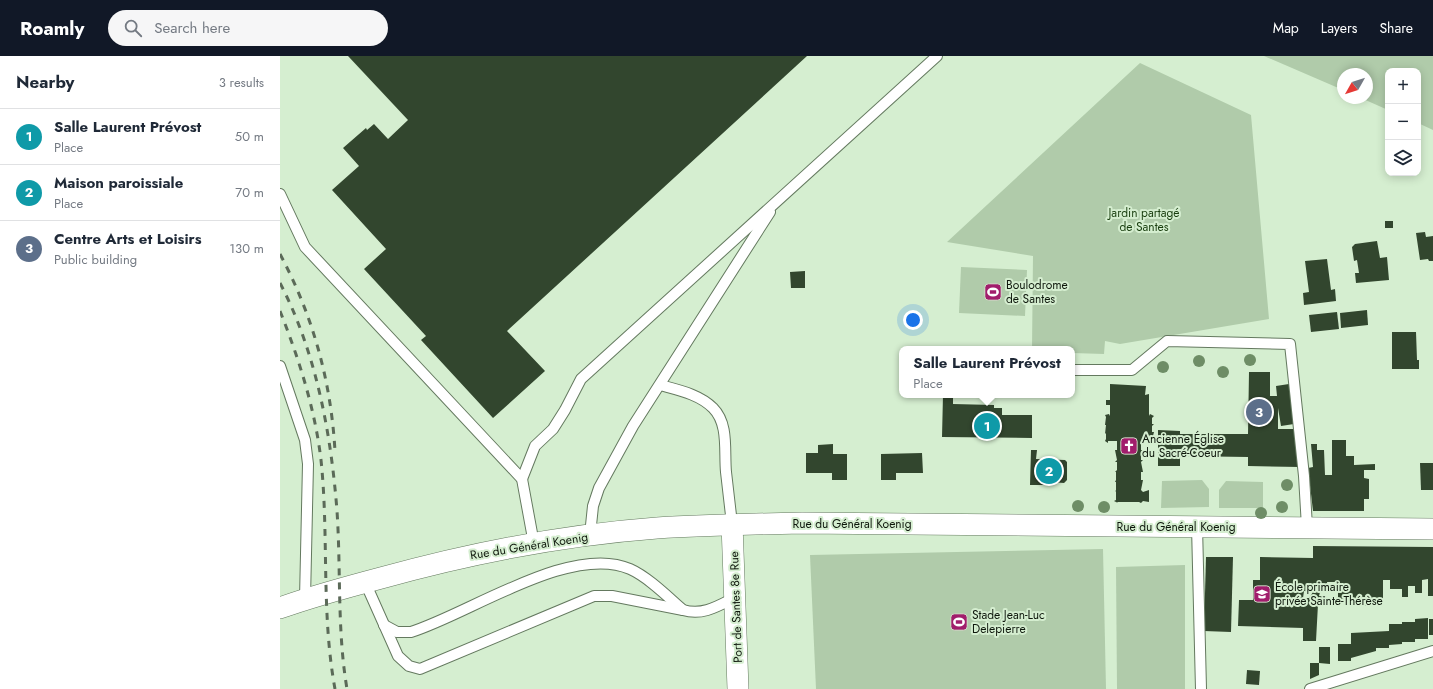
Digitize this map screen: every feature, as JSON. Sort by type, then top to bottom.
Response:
[{"type":"street","name":"Rue du Général Koenig","points":[[280,608],[339,588],[472,554],[590,535],[656,528],[732,524],[1197,526],[1433,529]]},
{"type":"street","name":"Port de Santes 8e Rue","points":[[732,524],[736,597],[738,689]]},
{"type":"lane","points":[[522,479],[536,446],[552,429],[566,410],[581,379],[936,56]]},
{"type":"lane","points":[[280,194],[305,247],[522,479],[534,544]]},
{"type":"lane","points":[[590,535],[593,506],[599,488],[633,426],[777,200]]},
{"type":"lane","points":[[1075,370],[1132,370],[1168,341],[1290,344],[1304,476],[1307,527]]},
{"type":"lane","points":[[280,366],[305,440],[307,458],[305,599]]},
{"type":"lane","points":[[660,385],[693,395],[705,401],[714,408],[720,418],[724,430],[732,524]]},
{"type":"lane","points":[[1197,526],[1201,689]]},
{"type":"lane","points":[[384,625],[398,632],[411,632],[542,576],[566,568],[601,564],[618,566],[631,570],[683,610]]},
{"type":"lane","points":[[365,582],[398,656],[408,666],[420,669],[427,668],[594,596],[612,596],[691,612],[704,612],[736,597]]},
{"type":"lane","points":[[1310,689],[1433,651]]},
{"type":"green space","points":[[1264,56],[1433,56],[1433,130],[1421,124],[1421,68],[1385,68],[1385,109],[1373,103],[1373,68],[1337,68],[1337,87]]},
{"type":"green space","name":"Jardin partagé de Santes","points":[[1140,63],[1251,115],[1269,319],[1120,344],[1105,341],[1104,354],[1075,353],[1075,346],[1032,346],[1033,256],[947,242]]},
{"type":"green space","name":"Boulodrome de Santes","points":[[961,267],[1027,270],[1025,316],[959,313]]},
{"type":"green space","points":[[1202,480],[1209,489],[1209,507],[1161,508],[1162,481]]},
{"type":"green space","points":[[1226,481],[1263,482],[1263,508],[1219,508],[1219,490]]},
{"type":"green space","name":"Stade Jean-Luc Delepierre","points":[[1103,549],[1106,689],[816,689],[810,555]]},
{"type":"green space","points":[[1185,565],[1185,689],[1117,689],[1116,567]]},
{"type":"building","points":[[348,56],[807,56],[507,331],[545,371],[493,418],[421,340],[426,336],[364,269],[386,249],[332,190],[359,166],[343,148],[366,128],[367,130],[374,124],[388,139],[408,120]]},
{"type":"building","points":[[1385,221],[1393,221],[1393,228],[1385,228]]},
{"type":"building","points":[[1425,232],[1426,237],[1433,236],[1433,261],[1429,261],[1428,259],[1420,260],[1416,233]]},
{"type":"building","points":[[1377,241],[1380,258],[1387,257],[1389,280],[1356,283],[1355,273],[1359,273],[1357,260],[1354,261],[1352,247],[1355,244]]},
{"type":"building","points":[[1327,259],[1331,290],[1335,289],[1336,301],[1304,305],[1303,293],[1309,292],[1305,261]]},
{"type":"building","points":[[805,271],[805,288],[791,288],[790,272]]},
{"type":"building","points":[[1367,310],[1368,325],[1341,328],[1340,313]]},
{"type":"building","points":[[1337,312],[1339,329],[1311,332],[1309,315]]},
{"type":"building","points":[[1392,332],[1416,332],[1417,360],[1419,360],[1419,369],[1392,369]]},
{"type":"building","points":[[1249,372],[1270,372],[1270,396],[1277,396],[1276,386],[1289,384],[1294,424],[1281,426],[1278,408],[1278,429],[1295,429],[1300,467],[1248,466],[1248,457],[1180,456],[1180,466],[1158,466],[1158,430],[1180,431],[1180,434],[1248,434]]},
{"type":"building","name":"Ancienne Église du Sacré-Coeur","points":[[1110,384],[1146,386],[1145,395],[1149,394],[1149,416],[1150,414],[1154,416],[1152,418],[1152,424],[1154,424],[1152,426],[1152,432],[1154,432],[1152,443],[1141,441],[1141,450],[1143,450],[1141,452],[1141,460],[1143,460],[1141,462],[1143,472],[1141,472],[1141,480],[1143,480],[1141,490],[1143,492],[1149,490],[1149,502],[1117,502],[1118,503],[1114,501],[1116,500],[1115,472],[1117,470],[1117,462],[1115,462],[1117,460],[1115,450],[1117,450],[1117,441],[1108,441],[1108,443],[1105,441],[1105,415],[1109,414],[1110,416],[1110,405],[1106,405],[1106,400],[1110,400]]},
{"type":"building","points":[[943,398],[953,398],[953,404],[994,405],[994,408],[1002,408],[1002,415],[1032,415],[1032,438],[942,437]]},
{"type":"building","points":[[1332,440],[1346,440],[1346,456],[1354,456],[1354,465],[1375,464],[1375,470],[1364,470],[1364,478],[1369,479],[1369,499],[1364,499],[1364,511],[1313,511],[1308,468],[1313,467],[1311,444],[1317,444],[1317,450],[1324,450],[1325,475],[1332,475]]},
{"type":"building","points":[[833,444],[833,454],[847,454],[847,480],[832,480],[832,473],[806,473],[806,453],[818,453],[818,445]]},
{"type":"building","points":[[1031,450],[1037,450],[1036,459],[1065,460],[1067,462],[1067,480],[1064,483],[1052,482],[1052,485],[1030,485]]},
{"type":"building","points":[[922,453],[923,473],[896,473],[896,480],[881,480],[881,454]]},
{"type":"building","points":[[1420,463],[1433,463],[1433,490],[1421,490]]},
{"type":"building","points":[[1313,546],[1433,547],[1433,596],[1428,596],[1428,579],[1422,580],[1422,593],[1415,593],[1415,586],[1408,586],[1408,597],[1402,597],[1402,589],[1390,589],[1390,580],[1383,580],[1383,605],[1364,606],[1364,602],[1338,603],[1338,582],[1327,582],[1328,592],[1320,592],[1319,596],[1327,597],[1327,605],[1318,604],[1316,641],[1303,641],[1303,628],[1238,626],[1239,600],[1253,600],[1253,580],[1260,580],[1260,557],[1313,558]],"holes":[[[1304,591],[1313,592],[1309,598],[1303,598]]]},
{"type":"building","points":[[1206,557],[1233,557],[1231,632],[1204,631]]},
{"type":"building","points":[[1428,618],[1428,639],[1415,639],[1415,642],[1402,642],[1402,644],[1389,645],[1389,648],[1376,648],[1376,651],[1351,658],[1351,661],[1338,661],[1338,644],[1351,644],[1351,633],[1389,631],[1389,624],[1415,622],[1415,619]]},
{"type":"building","points":[[1429,619],[1433,619],[1433,635],[1429,635]]},
{"type":"building","points":[[1319,647],[1330,647],[1330,664],[1319,663]]},
{"type":"building","points":[[1310,663],[1319,663],[1319,675],[1310,679]]},
{"type":"building","points":[[1247,670],[1260,671],[1259,685],[1246,684]]},
{"type":"railway","points":[[280,254],[302,301],[311,325],[325,374],[333,425],[335,451]]},
{"type":"railway","points":[[280,283],[293,309],[312,365],[320,394],[331,452],[337,511],[340,622],[347,689]]},
{"type":"railway","points":[[280,311],[294,347],[305,384],[315,422],[321,460],[325,517],[328,632],[335,689]]},
{"type":"place","name":"Boulodrome de Santes","points":[[993,292]]},
{"type":"place","name":"Centre Arts et Loisirs","points":[[1259,412]]},
{"type":"place","name":"Salle Laurent Prévost","points":[[987,426]]},
{"type":"place","name":"Ancienne Église du Sacré-Coeur","points":[[1129,446]]},
{"type":"place","name":"Maison paroissiale","points":[[1049,471]]},
{"type":"place","name":"École primaire privée Sainte-Thérèse","points":[[1262,594]]},
{"type":"place","name":"Stade Jean-Luc Delepierre","points":[[959,622]]}]
